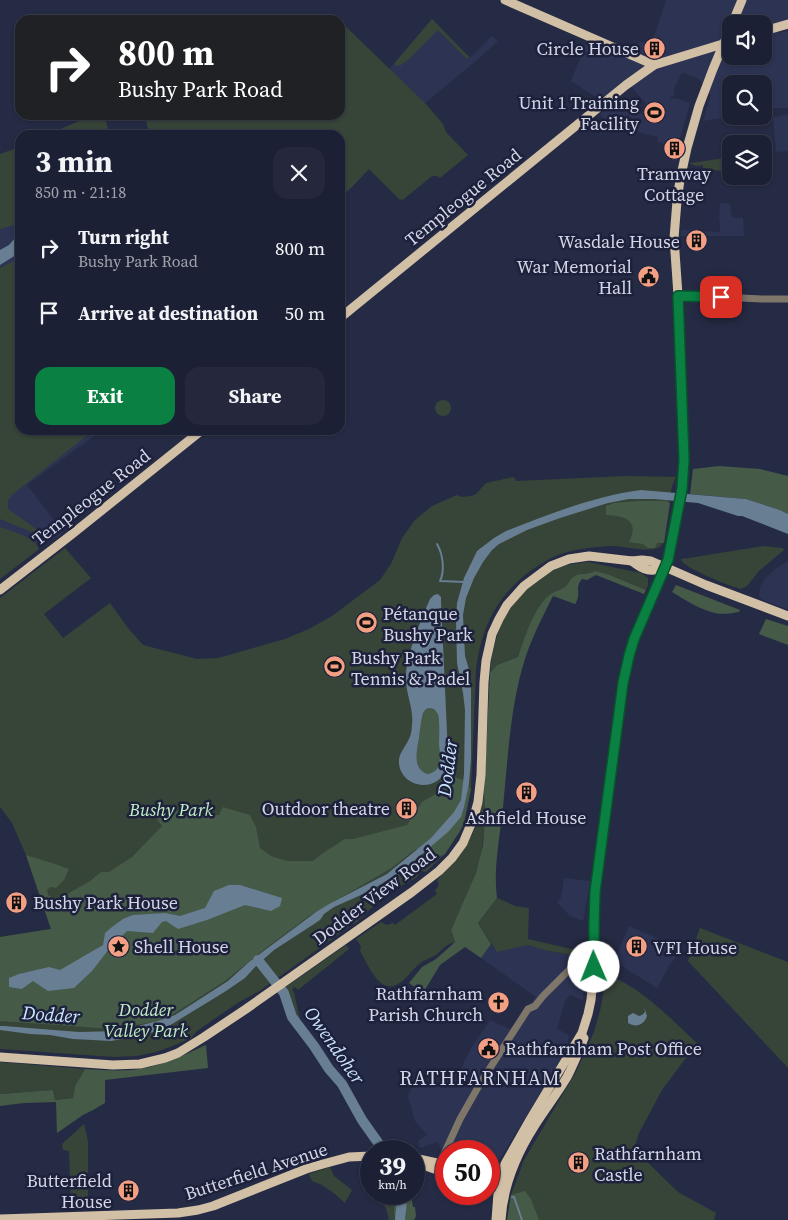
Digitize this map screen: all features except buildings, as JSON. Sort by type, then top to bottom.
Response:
[{"type":"main road","points":[[505,0],[654,65],[722,45]]},
{"type":"main road","points":[[736,15],[742,0]]},
{"type":"main road","points":[[772,29],[788,24]]},
{"type":"main road","points":[[702,51],[710,59],[713,68]]},
{"type":"main road","points":[[500,1171],[504,1168],[527,1125],[582,1033],[591,1000],[594,967],[595,892],[623,683],[634,639],[671,551],[682,489],[684,460],[674,238],[680,180],[694,122],[713,68],[722,53]]},
{"type":"main road","name":"Templeogue Road","points":[[345,314],[654,65]]},
{"type":"main road","name":"Templeogue Road","points":[[0,590],[196,435]]},
{"type":"main road","name":"Dodder View Road","points":[[0,1057],[113,1065],[153,1061],[171,1055],[190,1047],[412,892],[452,858],[463,843],[474,817],[479,794],[484,682],[488,650],[492,634],[499,619],[512,599],[524,586],[542,572],[569,559],[589,556],[632,561],[640,568],[654,571],[665,568]]},
{"type":"main road","points":[[665,568],[788,616]]},
{"type":"main road","points":[[496,1220],[502,1191],[519,1154],[534,1126],[568,1075],[586,1035],[595,1000],[596,980],[594,967]]},
{"type":"main road","name":"Butterfield Avenue","points":[[0,1220],[178,1213],[198,1210],[306,1169],[349,1157],[360,1156]]},
{"type":"main road","points":[[502,1220],[504,1168]]},
{"type":"street","points":[[678,296],[788,298]]},
{"type":"street","points":[[452,1140],[488,1071],[528,1009],[535,1006],[570,969],[594,967]]},
{"type":"shaded area","points":[[666,0],[788,0],[788,19],[776,23],[778,33],[788,31],[788,108],[772,108],[772,75],[722,75],[722,118],[703,121],[711,95],[699,79],[685,73],[681,74],[674,89],[674,96],[670,97],[671,99],[675,98],[690,103],[674,159],[668,158],[670,150],[666,144],[657,142],[658,137],[610,125],[600,114],[612,104],[624,112],[626,107],[645,115],[646,104],[632,88],[630,77],[601,100],[571,81],[587,41],[632,51],[639,43],[653,40]]},
{"type":"shaded area","points":[[432,19],[470,58],[492,36],[498,41],[425,103],[389,69]]},
{"type":"shaded area","points":[[788,115],[788,151],[776,152],[773,117]]},
{"type":"shaded area","points":[[15,149],[15,435],[95,435],[27,485],[63,532],[58,537],[51,539],[43,536],[37,543],[39,549],[0,579],[0,154]]},
{"type":"shaded area","points":[[720,203],[730,204],[731,214],[734,218],[743,218],[744,236],[681,236],[681,230],[720,232]]},
{"type":"shaded area","points":[[15,238],[15,256],[0,265],[0,250],[9,245]]},
{"type":"shaded area","points":[[641,490],[746,499],[788,514],[788,534],[742,516],[698,503],[629,499],[608,503],[560,518],[527,530],[499,544],[483,562],[466,598],[463,615],[465,656],[471,679],[471,759],[469,784],[461,817],[448,832],[402,871],[370,891],[334,907],[324,914],[320,920],[274,950],[245,978],[164,1029],[141,1037],[111,1041],[73,1039],[0,1030],[0,1026],[4,1026],[79,1032],[118,1031],[175,1015],[228,981],[249,962],[316,912],[387,874],[431,838],[454,812],[461,800],[464,774],[465,710],[457,663],[457,603],[464,578],[477,551],[506,531],[539,518],[589,501]]},
{"type":"shaded area","points":[[788,561],[788,609],[767,602],[759,597],[760,588],[765,579],[775,569]]},
{"type":"shaded area","points":[[438,594],[441,597],[448,760],[445,771],[438,780],[426,785],[420,785],[404,776],[399,766],[399,758],[410,737],[412,728],[412,713],[406,679],[408,660],[422,617],[430,599]],"holes":[[[426,709],[434,709],[439,718],[440,758],[436,770],[427,774],[419,768],[417,754],[423,713]]]},
{"type":"shaded area","points":[[564,878],[590,881],[583,921],[570,916],[557,902],[561,898]]},
{"type":"shaded area","points":[[229,885],[240,885],[282,898],[280,906],[271,911],[245,905],[178,929],[166,921],[162,922],[153,933],[127,931],[109,949],[92,971],[74,988],[48,991],[33,981],[22,989],[9,987],[9,978],[49,967],[60,970],[103,945],[105,933],[123,919],[133,915],[165,913],[180,916],[205,908],[214,891]]},
{"type":"shaded area","points":[[629,926],[670,944],[678,954],[657,988],[614,961]]},
{"type":"shaded area","points":[[491,944],[497,951],[528,945],[571,955],[575,973],[580,974],[585,979],[583,1000],[570,995],[565,1001],[557,1029],[569,1035],[567,1049],[500,1158],[500,1140],[435,1140],[435,1143],[425,1146],[425,1140],[420,1140],[427,1135],[415,1121],[408,1096],[416,1078],[430,1085],[433,1080],[439,1083],[444,1077],[454,1083],[470,1050],[490,1020],[510,1029],[536,997],[481,958]]},
{"type":"shaded area","points":[[644,1007],[647,1016],[644,1022],[637,1025],[628,1023],[628,1016],[633,1013],[639,1016],[642,1015],[645,1012]]},
{"type":"green space","points":[[432,19],[470,58],[466,58],[438,30],[405,63],[397,67],[394,64]]},
{"type":"green space","points":[[345,26],[425,103],[443,124],[446,132],[468,155],[440,178],[432,176],[402,200],[369,169],[345,193],[345,130],[148,130],[146,120],[345,120]]},
{"type":"green space","points":[[81,120],[106,120],[108,130],[58,130]]},
{"type":"green space","points":[[15,149],[15,224],[0,229],[0,154]]},
{"type":"green space","points":[[722,158],[722,171],[703,168],[703,165],[697,166],[691,163]]},
{"type":"green space","points":[[15,260],[15,435],[88,435],[8,500],[8,509],[42,533],[39,535],[0,519],[0,268]]},
{"type":"green space","points":[[443,400],[449,402],[451,408],[449,414],[443,416],[437,414],[435,408],[437,402]]},
{"type":"green space","points":[[719,466],[760,469],[788,476],[788,514],[746,499],[690,494],[693,469]]},
{"type":"green space","name":"Bushy Park","points":[[626,476],[676,477],[672,486],[662,545],[652,549],[616,546],[597,547],[558,555],[525,575],[497,606],[481,642],[478,656],[471,789],[460,831],[446,853],[426,872],[422,871],[416,878],[387,893],[356,923],[350,925],[258,992],[239,1002],[197,1031],[191,1038],[175,1045],[137,1056],[114,1057],[0,1049],[0,937],[51,929],[26,855],[12,823],[0,807],[0,598],[65,548],[91,578],[44,614],[63,638],[110,603],[143,645],[197,659],[218,658],[285,639],[309,629],[332,616],[380,580],[391,564],[402,538],[415,520],[432,506],[457,495],[462,497],[476,494],[486,483],[514,477],[516,481]]},
{"type":"green space","points":[[666,501],[670,503],[664,543],[657,543],[655,548],[648,548],[643,544],[629,542],[633,529],[632,524],[625,518],[606,515],[606,506],[614,503]]},
{"type":"green space","points":[[0,527],[28,538],[39,549],[0,579]]},
{"type":"green space","points":[[763,546],[783,548],[784,550],[759,571],[747,586],[741,589],[699,572],[681,560],[681,559]]},
{"type":"green space","points":[[588,562],[641,573],[648,578],[646,590],[610,575],[586,573],[574,576],[567,586],[553,592],[527,631],[518,657],[497,665],[490,673],[498,632],[515,602],[532,585],[551,572],[568,565]]},
{"type":"green space","points":[[595,571],[646,590],[644,594],[596,575],[587,580],[582,579],[580,581],[575,604],[553,596],[528,651],[516,695],[510,732],[497,852],[497,898],[478,923],[491,944],[481,958],[465,947],[440,965],[423,993],[409,983],[422,967],[436,959],[455,942],[451,930],[476,873],[483,845],[490,673],[497,665],[518,657],[535,613],[552,593],[568,584],[575,575]]},
{"type":"green space","points":[[676,585],[740,610],[739,612],[721,614],[704,610],[672,592]]},
{"type":"green space","points":[[766,619],[788,626],[788,645],[759,634]]},
{"type":"green space","points":[[429,708],[434,709],[438,714],[440,758],[436,770],[427,774],[419,768],[417,754],[423,713]]},
{"type":"green space","name":"Dodder Valley Park","points":[[448,776],[461,779],[471,789],[464,823],[444,855],[429,858],[416,849],[390,869],[309,916],[225,981],[164,1020],[113,1029],[0,1021],[0,937],[51,929],[26,855],[69,869],[64,880],[56,888],[50,887],[47,890],[48,895],[55,898],[62,897],[90,881],[101,872],[109,872],[132,857],[162,826],[148,807],[162,807],[173,812],[194,806],[208,815],[219,815],[223,807],[250,815],[256,827],[260,848],[271,856],[287,861],[313,861],[345,839],[353,839],[407,825],[422,802],[434,795]]},
{"type":"green space","points":[[484,791],[483,843],[473,880],[451,930],[455,942],[447,945],[436,955],[423,961],[396,985],[384,985],[370,969],[360,951],[361,946],[356,939],[381,922],[387,925],[393,923],[395,925],[437,894],[435,891],[438,886],[437,880],[456,860],[475,830]]},
{"type":"green space","points":[[497,898],[515,906],[529,908],[528,939],[576,950],[571,955],[528,945],[497,952],[478,923]]},
{"type":"green space","points":[[700,928],[788,962],[788,1068],[688,961]]},
{"type":"green space","points":[[346,945],[349,949],[298,990],[295,987],[292,989],[300,1019],[293,1017],[288,997],[283,989]]},
{"type":"green space","points":[[612,977],[624,982],[646,997],[697,1043],[662,1090],[639,1133],[635,1145],[637,1152],[678,1192],[716,1213],[714,1220],[507,1220],[511,1195],[524,1160],[577,1070],[594,1032],[605,984]]},
{"type":"green space","points":[[206,1045],[208,1068],[105,1080],[105,1103],[57,1133],[56,1102],[0,1106],[0,1094],[53,1090],[55,1100],[73,1098],[75,1086],[85,1069],[142,1069]]},
{"type":"green space","points":[[0,1062],[85,1069],[75,1086],[73,1098],[55,1100],[53,1090],[0,1094]]},
{"type":"green space","points":[[84,1124],[88,1141],[88,1205],[71,1205],[69,1151],[63,1150],[62,1144]]},
{"type":"green space","points":[[330,1167],[334,1176],[352,1190],[345,1203],[322,1185],[312,1181],[309,1174]]},
{"type":"green space","points":[[525,1191],[531,1199],[539,1220],[507,1220],[511,1195]]},
{"type":"green space","points":[[393,1205],[395,1220],[389,1220],[385,1206]]},
{"type":"green space","points":[[393,1205],[413,1205],[415,1207],[416,1216],[414,1220],[395,1220]]},
{"type":"waterway","points":[[437,544],[443,562],[440,581],[465,582]]},
{"type":"waterway","name":"Owendoher","points":[[258,960],[284,993],[292,1017],[342,1084],[362,1120],[376,1140]]},
{"type":"waterway","points":[[512,1197],[514,1197],[522,1220]]},
{"type":"waterway","name":"Owendoher","points":[[400,1220],[402,1205]]},
{"type":"place","name":"Circle House","points":[[655,48]]},
{"type":"place","name":"Unit 1 Training Facility","points":[[655,112]]},
{"type":"place","name":"Tramway Cottage","points":[[674,148]]},
{"type":"place","name":"Wasdale House","points":[[696,241]]},
{"type":"place","name":"War Memorial Hall","points":[[648,276]]},
{"type":"place","name":"Pétanque Bushy Park","points":[[367,623]]},
{"type":"place","name":"Bushy Park Tennis & Padel","points":[[335,667]]},
{"type":"place","name":"Ashfield House","points":[[526,792]]},
{"type":"place","name":"Outdoor theatre","points":[[406,808]]},
{"type":"place","name":"Bushy Park House","points":[[17,902]]},
{"type":"place","name":"Shell House","points":[[118,946]]},
{"type":"place","name":"VFI House","points":[[637,947]]},
{"type":"place","name":"Rathfarnham Parish Church","points":[[499,1003]]},
{"type":"place","name":"Rathfarnham Post Office","points":[[489,1048]]},
{"type":"place","name":"Rathfarnham Castle","points":[[578,1163]]},
{"type":"place","name":"Butterfield House","points":[[128,1190]]},
{"type":"district","name":"RATHFARNHAM","points":[[480,1078]]},
{"type":"route","points":[[594,967],[595,892],[623,683],[634,639],[671,551],[682,489],[684,460],[678,296],[721,297]]},
{"type":"water label","name":"Dodder","points":[[447,768]]},
{"type":"water label","name":"Dodder","points":[[51,1014]]}]
